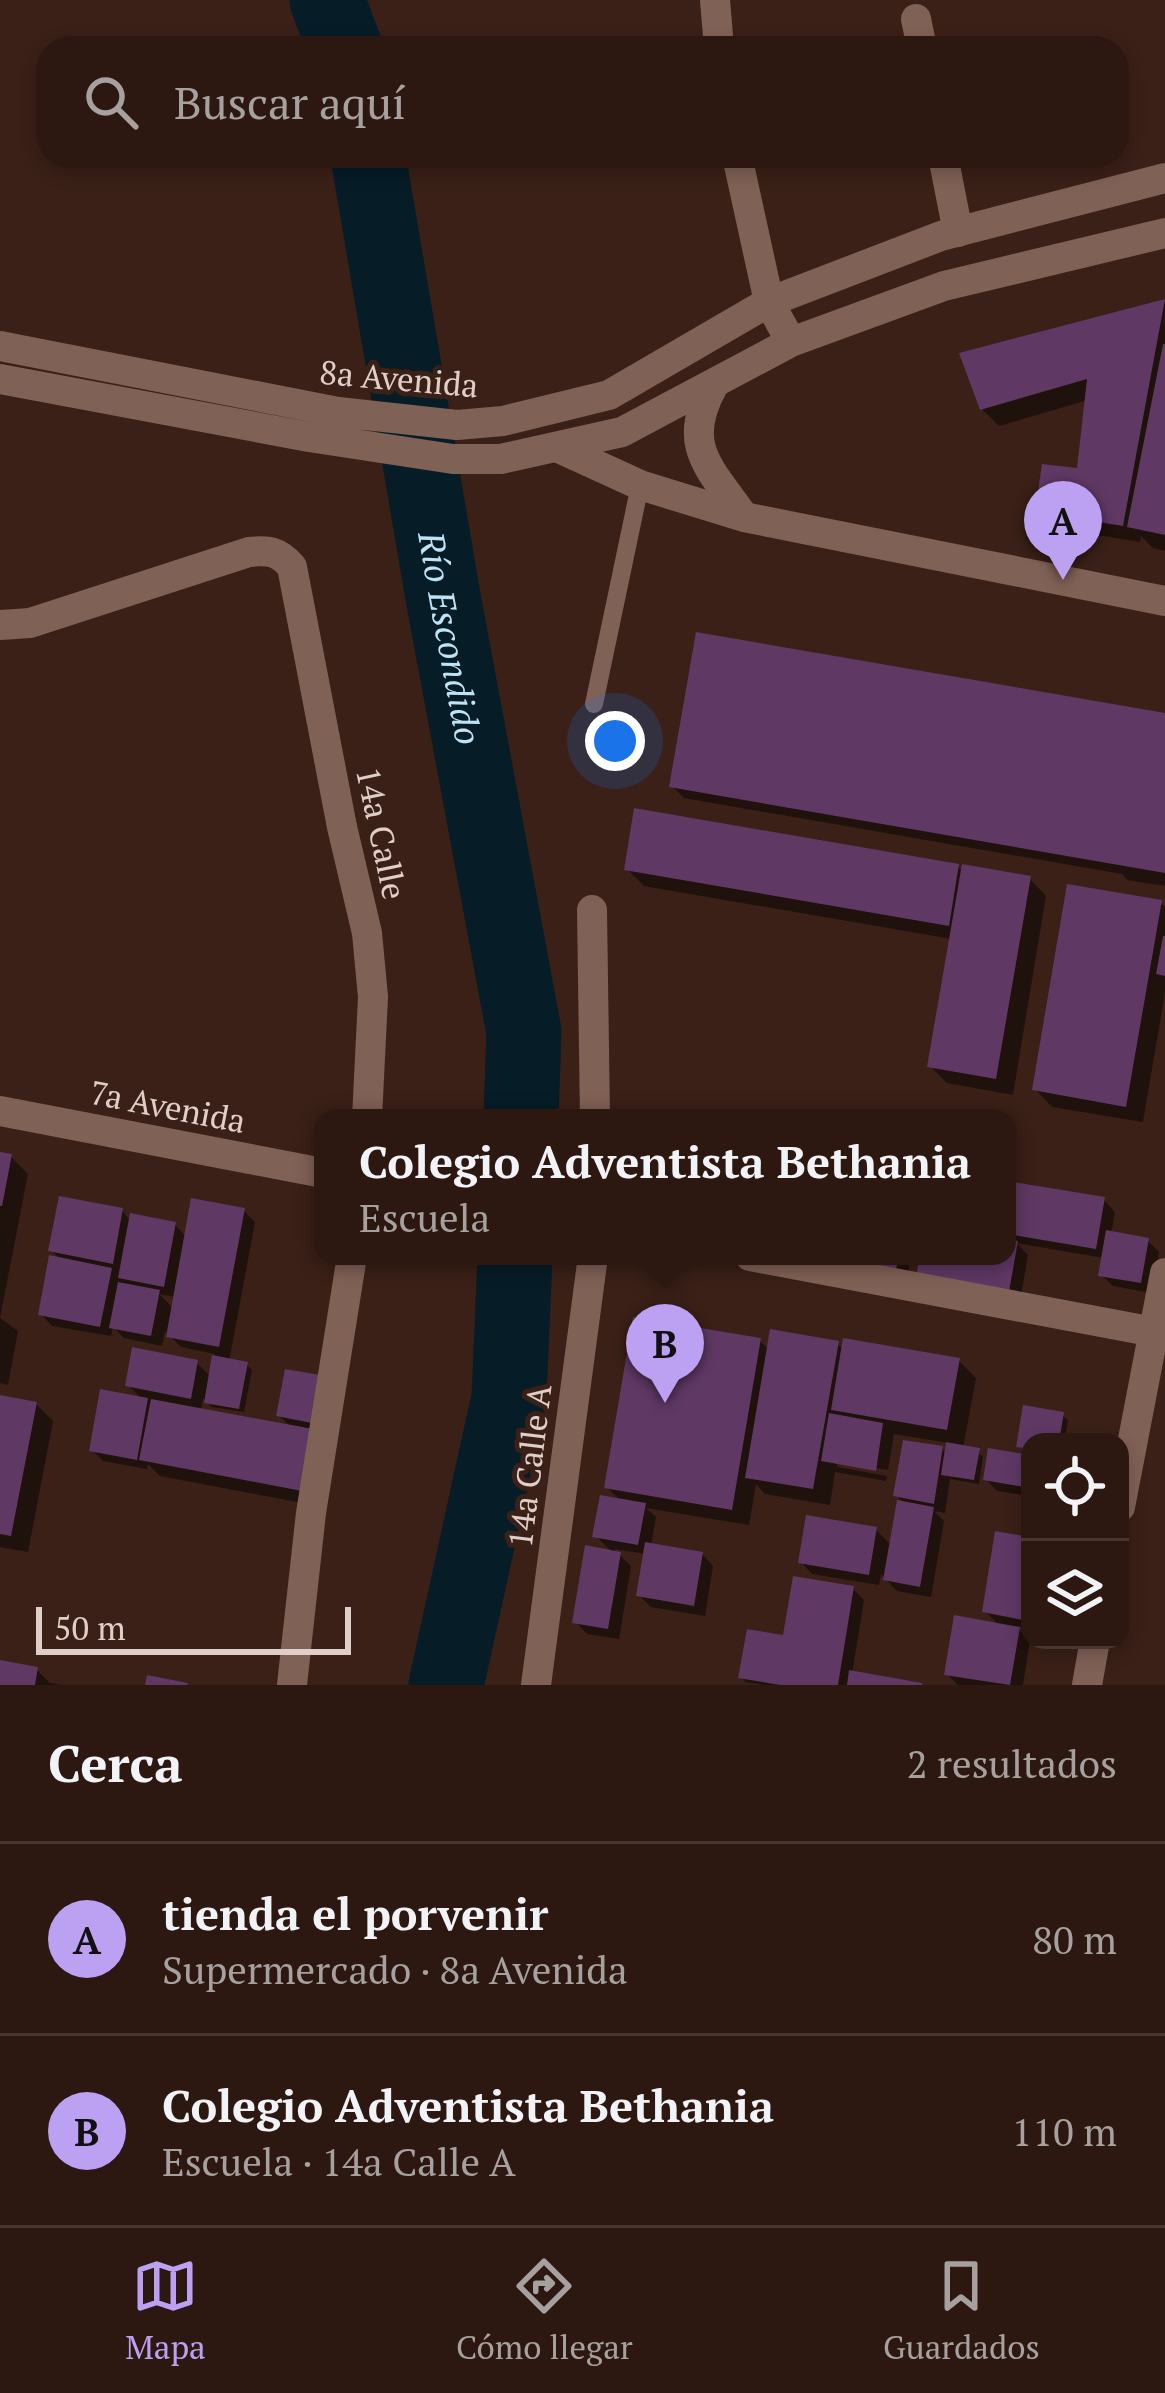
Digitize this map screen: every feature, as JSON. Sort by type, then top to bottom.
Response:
[{"type":"street","points":[[715,0],[718,36]]},
{"type":"street","points":[[740,168],[769,302],[791,342]]},
{"type":"street","points":[[945,168],[958,232]]},
{"type":"street","name":"8a Avenida","points":[[0,379],[312,423],[503,421],[610,395],[769,302],[958,232],[1165,178]]},
{"type":"street","name":"8a Avenida","points":[[0,346],[453,459],[502,459],[622,432],[791,342],[944,286],[1165,233]]},
{"type":"street","points":[[713,386],[698,413],[700,453],[744,517]]},
{"type":"street","points":[[559,448],[640,484],[744,517],[1165,601]]},
{"type":"street","name":"14a Calle","points":[[0,625],[30,623],[249,552],[269,550],[284,556],[292,567],[367,933],[373,997],[367,1109]]},
{"type":"street","points":[[592,910],[595,1109]]},
{"type":"street","name":"7a Avenida","points":[[0,1111],[314,1171]]},
{"type":"street","points":[[292,1685],[311,1513],[351,1265]]},
{"type":"street","name":"14a Calle A","points":[[536,1685],[592,1265]]},
{"type":"street","points":[[798,1265],[1159,1333]]},
{"type":"street","points":[[1129,1467],[1159,1333],[1165,1273]]},
{"type":"street","points":[[1087,1685],[1093,1649]]},
{"type":"lane","points":[[594,704],[640,484]]},
{"type":"building","points":[[1165,299],[1123,526],[1035,512],[1042,464],[1077,468],[1087,379],[980,410],[959,353]]},
{"type":"building","points":[[1165,344],[1165,535],[1127,527]]},
{"type":"building","points":[[696,632],[1165,713],[1165,873],[669,787]]},
{"type":"building","points":[[634,808],[959,864],[949,926],[624,870]]},
{"type":"building","points":[[962,864],[1031,876],[996,1079],[927,1067]]},
{"type":"building","points":[[1067,884],[1162,900],[1126,1107],[1032,1090]]},
{"type":"building","points":[[1165,936],[1165,976],[1156,974]]},
{"type":"building","points":[[0,1152],[12,1154],[2,1206],[0,1206]]},
{"type":"building","points":[[1016,1182],[1105,1197],[1096,1249],[1016,1236]]},
{"type":"building","points":[[59,1196],[123,1208],[113,1264],[48,1251]]},
{"type":"building","points":[[191,1198],[245,1208],[219,1347],[166,1337]]},
{"type":"building","points":[[130,1213],[176,1222],[164,1287],[118,1278]]},
{"type":"building","points":[[1106,1230],[1149,1238],[1141,1283],[1098,1276]]},
{"type":"building","points":[[49,1255],[112,1268],[100,1327],[38,1315]]},
{"type":"building","points":[[844,1265],[897,1265],[895,1278]]},
{"type":"building","points":[[918,1265],[1014,1265],[1008,1297],[915,1281]]},
{"type":"building","points":[[118,1282],[160,1290],[151,1336],[109,1328]]},
{"type":"building","points":[[633,1317],[761,1338],[732,1510],[604,1488]]},
{"type":"building","points":[[770,1329],[839,1341],[813,1489],[745,1478]]},
{"type":"building","points":[[843,1338],[960,1358],[947,1430],[831,1410]]},
{"type":"building","points":[[132,1347],[198,1360],[191,1399],[125,1386]]},
{"type":"building","points":[[212,1355],[248,1362],[239,1409],[204,1403]]},
{"type":"building","points":[[285,1369],[326,1376],[317,1424],[276,1416]]},
{"type":"building","points":[[100,1389],[148,1398],[137,1460],[89,1451]]},
{"type":"building","points":[[0,1395],[37,1402],[11,1536],[0,1534]]},
{"type":"building","points":[[151,1399],[313,1429],[302,1491],[139,1460]]},
{"type":"building","points":[[1023,1405],[1064,1412],[1060,1433],[1021,1433],[1021,1448],[1016,1447]]},
{"type":"building","points":[[829,1413],[883,1423],[876,1471],[821,1461]]},
{"type":"building","points":[[903,1440],[943,1446],[934,1504],[893,1496]]},
{"type":"building","points":[[946,1442],[980,1448],[974,1480],[941,1475]]},
{"type":"building","points":[[988,1448],[1021,1454],[1021,1486],[983,1480]]},
{"type":"building","points":[[600,1495],[646,1503],[638,1545],[592,1537]]},
{"type":"building","points":[[897,1500],[934,1507],[920,1587],[883,1580]]},
{"type":"building","points":[[806,1515],[877,1527],[869,1575],[798,1563]]},
{"type":"building","points":[[995,1531],[1021,1535],[1021,1620],[982,1612]]},
{"type":"building","points":[[645,1542],[703,1552],[694,1606],[636,1596]]},
{"type":"building","points":[[585,1545],[621,1552],[608,1629],[572,1623]]},
{"type":"building","points":[[793,1576],[854,1586],[838,1685],[780,1685],[738,1678],[747,1629],[783,1635]]},
{"type":"building","points":[[954,1615],[1020,1627],[1010,1685],[944,1675]]},
{"type":"building","points":[[0,1660],[38,1667],[35,1685],[0,1685]]},
{"type":"building","points":[[849,1670],[922,1683],[922,1685],[847,1685]]},
{"type":"building","points":[[147,1675],[188,1683],[145,1685]]},
{"type":"waterway","name":"Río Escondido","points":[[327,0],[340,36]]},
{"type":"waterway","name":"Río Escondido","points":[[370,168],[524,1032],[521,1109]]},
{"type":"waterway","name":"Río Escondido","points":[[446,1685],[509,1398],[515,1265]]},
{"type":"place","name":"tienda el porvenir","points":[[1063,580]]},
{"type":"place","name":"Colegio Adventista Bethania","points":[[665,1403]]}]
